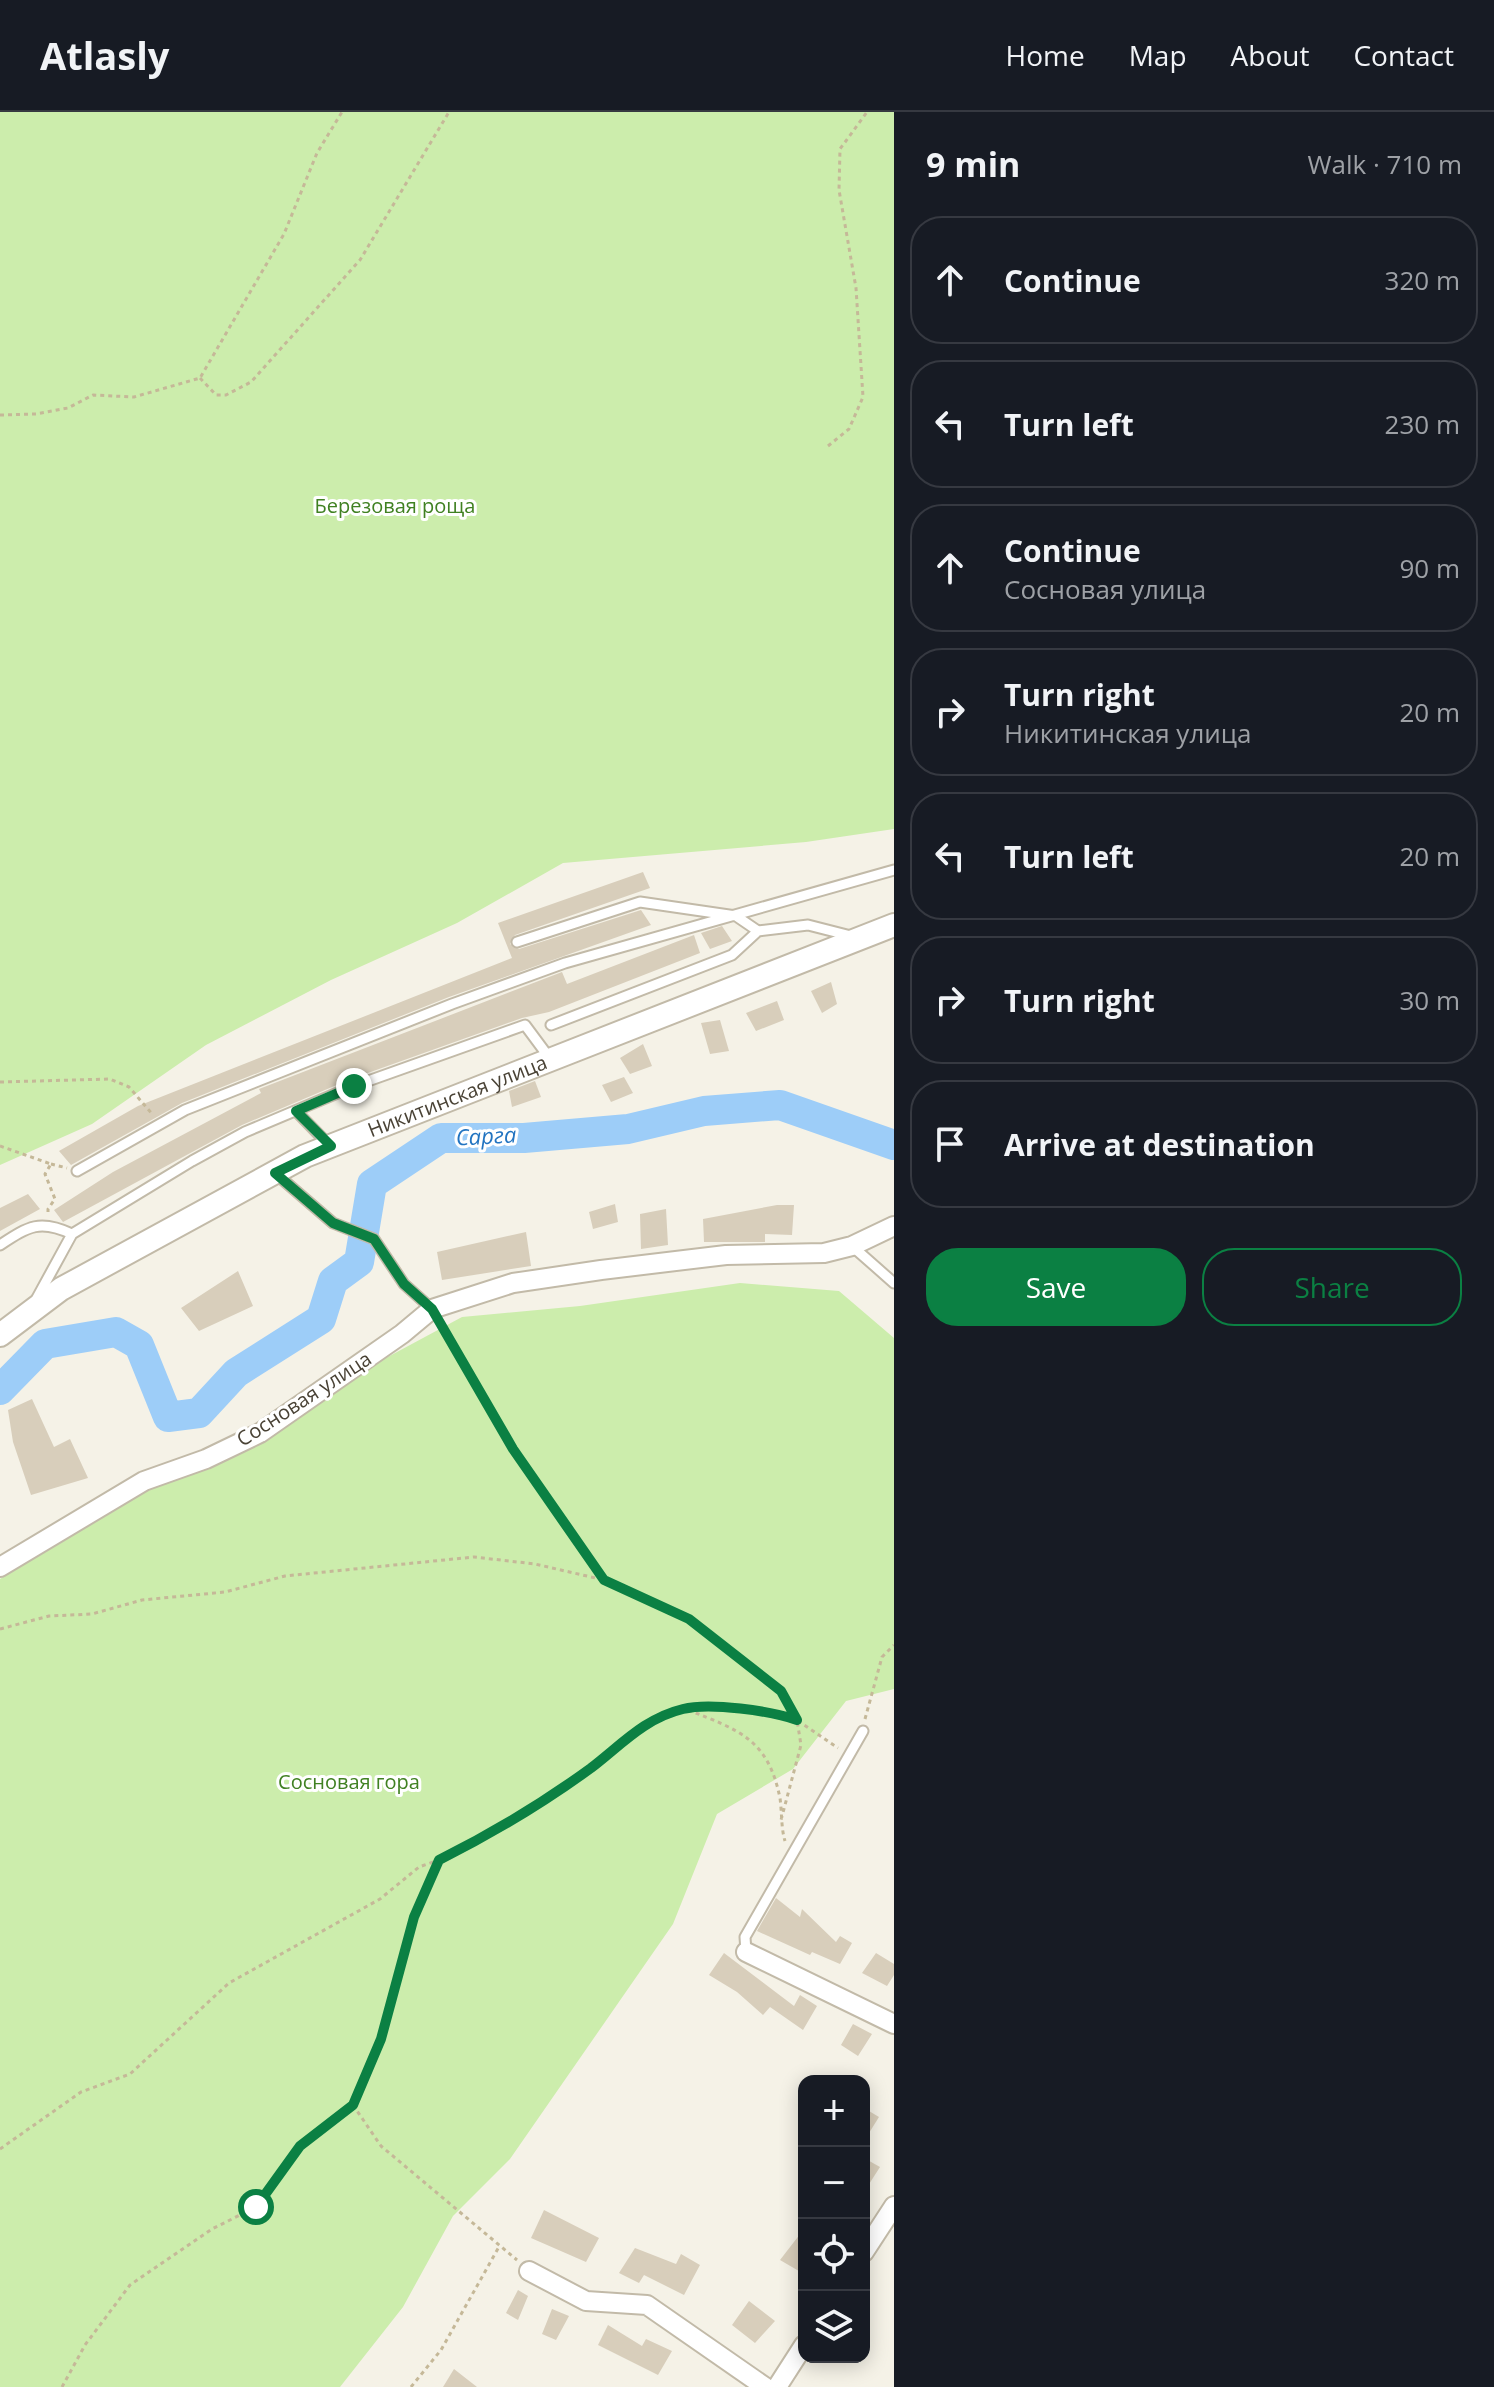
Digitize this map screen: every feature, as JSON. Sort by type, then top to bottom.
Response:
[{"type":"street","name":"Никитинская улица","points":[[0,1335],[61,1289],[331,1146],[894,925]]},
{"type":"street","name":"Сосновая улица","points":[[0,1567],[144,1481],[206,1459],[260,1433],[402,1334],[432,1309],[513,1283],[601,1270],[726,1255],[824,1253],[852,1246],[894,1226]]},
{"type":"street","points":[[746,1952],[894,2024]]},
{"type":"street","points":[[870,2243],[894,2206]]},
{"type":"street","points":[[529,2271],[586,2301],[647,2305],[765,2387]]},
{"type":"street","points":[[777,2387],[798,2354]]},
{"type":"lane","points":[[77,1171],[211,1100],[551,968],[696,924],[736,916],[894,870]]},
{"type":"lane","points":[[517,942],[640,902],[736,916],[758,931]]},
{"type":"lane","points":[[551,1025],[732,955],[758,931],[808,925],[840,930],[860,939]]},
{"type":"lane","points":[[30,1312],[72,1234],[205,1154],[354,1086],[525,1025],[551,1061]]},
{"type":"lane","points":[[296,1111],[331,1146]]},
{"type":"lane","points":[[275,1173],[333,1223],[374,1239],[404,1284],[432,1309]]},
{"type":"lane","points":[[0,1245],[21,1232],[49,1224],[72,1234]]},
{"type":"lane","points":[[852,1246],[894,1283]]},
{"type":"lane","points":[[746,1952],[745,1937],[863,1731]]},
{"type":"path","points":[[0,415],[57,410],[93,395],[134,397],[200,378],[284,234],[317,153],[342,112]]},
{"type":"path","points":[[200,378],[216,395],[226,395],[251,382],[286,347],[360,260],[449,112]]},
{"type":"path","points":[[828,446],[849,429],[863,397],[856,288],[839,190],[840,149],[867,112]]},
{"type":"path","points":[[0,1082],[110,1079],[129,1087],[161,1124]]},
{"type":"path","points":[[0,1146],[51,1164],[45,1174],[55,1199],[48,1209],[49,1224]]},
{"type":"path","points":[[432,1309],[513,1449],[604,1580]]},
{"type":"path","points":[[0,1629],[19,1622],[92,1614],[142,1600],[225,1592],[285,1576],[474,1557],[535,1564],[604,1580],[689,1619],[781,1691],[797,1720],[801,1745],[781,1820]]},
{"type":"path","points":[[863,1731],[882,1657],[894,1645]]},
{"type":"path","points":[[685,1708],[740,1730],[758,1746],[772,1771],[791,1853]]},
{"type":"path","points":[[0,2149],[81,2092],[130,2074],[229,1983],[380,1899],[419,1867],[502,1829],[591,1768],[641,1726],[685,1708],[767,1709],[797,1720],[850,1756]]},
{"type":"path","points":[[62,2387],[85,2345],[130,2285],[212,2229],[256,2207],[300,2146],[353,2105],[381,2039],[414,1917],[439,1860]]},
{"type":"path","points":[[353,2105],[381,2146],[529,2271]]},
{"type":"path","points":[[411,2387],[441,2350],[501,2245]]},
{"type":"green space","name":"Березовая роща","points":[[0,112],[894,112],[894,829],[806,842],[563,863],[457,923],[331,980],[206,1045],[92,1124],[0,1165]]},
{"type":"green space","name":"Сосновая гора","points":[[740,1283],[839,1291],[894,1338],[894,1689],[846,1701],[793,1769],[717,1814],[673,1924],[510,2159],[453,2216],[403,2307],[340,2387],[0,2387],[0,1579],[146,1487],[462,1317],[580,1306]]},
{"type":"building","points":[[643,872],[650,888],[515,935],[510,944],[519,949],[641,910],[651,925],[449,997],[182,1103],[71,1165],[59,1151],[138,1106],[512,958],[498,923]]},
{"type":"building","points":[[722,926],[732,941],[710,949],[701,933]]},
{"type":"building","points":[[694,935],[700,953],[549,1012],[522,1018],[351,1079],[242,1125],[63,1222],[54,1210],[113,1172],[261,1093],[259,1089],[562,972],[567,984]]},
{"type":"building","points":[[831,982],[837,1004],[822,1013],[811,991]]},
{"type":"building","points":[[777,1001],[784,1020],[756,1031],[746,1013]]},
{"type":"building","points":[[720,1020],[729,1051],[710,1054],[701,1023]]},
{"type":"building","points":[[643,1044],[652,1066],[630,1074],[620,1058]]},
{"type":"building","points":[[624,1077],[633,1093],[611,1102],[602,1085]]},
{"type":"building","points":[[535,1081],[541,1097],[512,1107],[509,1091]]},
{"type":"building","points":[[28,1194],[40,1209],[0,1231],[0,1208]]},
{"type":"building","points":[[615,1204],[618,1222],[593,1229],[589,1212]]},
{"type":"building","points":[[777,1205],[794,1205],[792,1235],[765,1234],[765,1242],[704,1242],[703,1219]]},
{"type":"building","points":[[666,1209],[668,1245],[641,1249],[640,1214]]},
{"type":"building","points":[[526,1232],[531,1266],[442,1280],[437,1252]]},
{"type":"building","points":[[238,1271],[253,1306],[199,1331],[181,1308]]},
{"type":"building","points":[[32,1399],[54,1447],[70,1439],[88,1478],[31,1495],[13,1442],[8,1410]]},
{"type":"building","points":[[776,1898],[800,1917],[802,1909],[836,1942],[840,1936],[852,1943],[840,1964],[812,1952],[810,1955],[757,1931]]},
{"type":"building","points":[[724,1953],[794,2006],[800,1995],[817,2006],[803,2030],[770,2007],[763,2015],[737,1992],[709,1975]]},
{"type":"building","points":[[876,1953],[894,1964],[894,1975],[887,1986],[862,1973]]},
{"type":"building","points":[[853,2024],[872,2034],[858,2056],[841,2045]]},
{"type":"building","points":[[870,2112],[879,2117],[870,2131]]},
{"type":"building","points":[[870,2161],[880,2167],[870,2183]]},
{"type":"building","points":[[544,2210],[599,2238],[586,2262],[531,2238]]},
{"type":"building","points":[[798,2237],[798,2270],[780,2260]]},
{"type":"building","points":[[635,2248],[676,2264],[681,2254],[700,2265],[684,2295],[644,2275],[639,2283],[619,2273]]},
{"type":"building","points":[[518,2290],[528,2296],[518,2320],[506,2313]]},
{"type":"building","points":[[749,2301],[775,2321],[755,2343],[732,2325]]},
{"type":"building","points":[[552,2309],[569,2316],[556,2340],[542,2334]]},
{"type":"building","points":[[608,2325],[642,2346],[646,2339],[672,2351],[658,2375],[598,2345]]},
{"type":"building","points":[[454,2369],[477,2387],[443,2387]]},
{"type":"waterway","name":"Сарга","points":[[0,1390],[45,1344],[116,1332],[139,1345],[168,1417],[199,1413],[236,1373],[321,1319],[333,1281],[359,1262],[372,1184],[441,1138],[524,1138],[628,1129],[704,1111],[780,1105],[894,1145]]},
{"type":"route","points":[[256,2207],[300,2146],[353,2105],[381,2039],[394,1980],[414,1917],[439,1860],[502,1829],[591,1768],[641,1726],[685,1708],[767,1709],[797,1720],[781,1691],[689,1619],[604,1580],[513,1449],[432,1309],[404,1284],[374,1239],[333,1223],[275,1173],[331,1146],[296,1111],[354,1086]]}]
